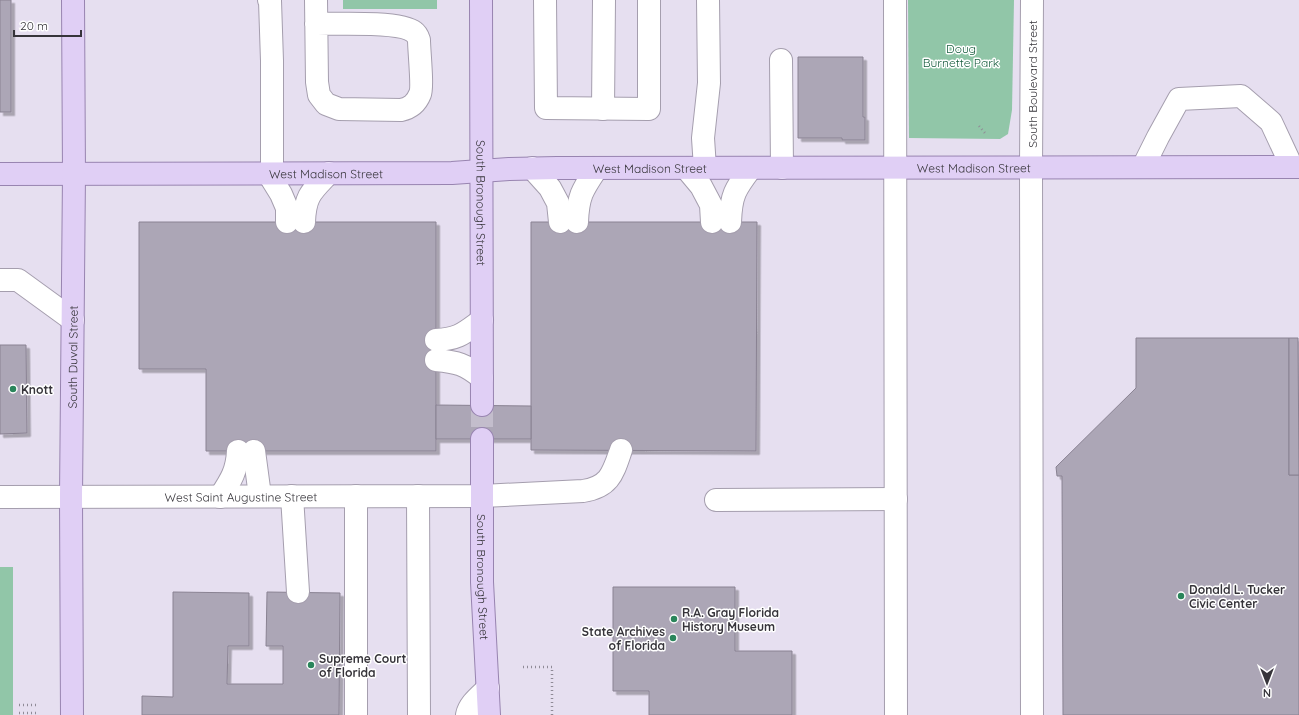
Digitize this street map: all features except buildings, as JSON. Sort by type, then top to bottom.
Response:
[{"type":"main road","name":"South Duval Street","points":[[72,715],[71,497],[74,174],[73,0]]},
{"type":"main road","name":"South Bronough Street","points":[[481,0],[482,405]]},
{"type":"main road","name":"West Madison Street","points":[[0,174],[452,173],[532,168],[1296,167]]},
{"type":"main road","name":"South Bronough Street","points":[[482,439],[482,582],[489,715]]},
{"type":"street","points":[[269,0],[272,61],[270,173],[287,208],[296,222],[305,208],[309,194],[329,173]]},
{"type":"street","points":[[316,0],[316,24],[317,82],[319,95],[326,104],[339,109],[401,110],[409,108],[416,102],[421,93],[419,40],[416,32],[396,25],[316,24]]},
{"type":"street","points":[[545,0],[546,108],[603,109],[649,109],[649,0]]},
{"type":"street","points":[[603,109],[604,0]]},
{"type":"street","points":[[708,0],[708,83],[703,138],[695,168],[701,186],[721,222],[737,186],[751,168]]},
{"type":"street","points":[[895,0],[896,715]]},
{"type":"street","name":"South Boulevard Street","points":[[1032,0],[1032,715]]},
{"type":"street","points":[[781,60],[782,168]]},
{"type":"street","points":[[1144,167],[1179,99],[1241,96],[1271,122],[1296,167]]},
{"type":"street","points":[[532,168],[550,188],[569,222],[577,206],[582,190],[597,168]]},
{"type":"street","points":[[0,280],[18,280],[73,320]]},
{"type":"street","points":[[482,320],[460,336],[450,339],[436,350],[455,362],[470,368],[482,378]]},
{"type":"street","name":"West Saint Augustine Street","points":[[0,497],[482,496],[583,491],[595,489],[609,478],[614,470],[621,450]]},
{"type":"street","points":[[220,497],[231,480],[237,465],[246,451],[260,496]]},
{"type":"street","points":[[292,496],[298,592]]},
{"type":"street","points":[[356,496],[356,715]]},
{"type":"street","points":[[418,496],[419,715]]},
{"type":"street","points":[[716,500],[896,499]]},
{"type":"street","points":[[467,715],[467,712],[474,701],[488,688]]},
{"type":"path","points":[[979,126],[984,133]]},
{"type":"path","points":[[523,667],[552,667],[552,715]]},
{"type":"path","points":[[19,705],[36,705]]},
{"type":"path","points":[[19,713],[36,713]]},
{"type":"green space","points":[[343,0],[437,0],[437,9],[343,9]]},
{"type":"green space","name":"Doug Burnette Park","points":[[908,0],[1014,0],[1012,110],[1008,134],[1000,139],[909,138]]},
{"type":"green space","points":[[0,567],[13,567],[13,715],[0,715]]},
{"type":"tunnel","points":[[482,405],[482,439]]},
{"type":"place","name":"Knott","points":[[13,389]]},
{"type":"place","name":"Donald L. Tucker Civic Center","points":[[1181,596]]},
{"type":"place","name":"R.A. Gray Florida History Museum","points":[[674,619]]},
{"type":"place","name":"State Archives of Florida","points":[[673,638]]},
{"type":"place","name":"Supreme Court of Florida","points":[[311,665]]}]
